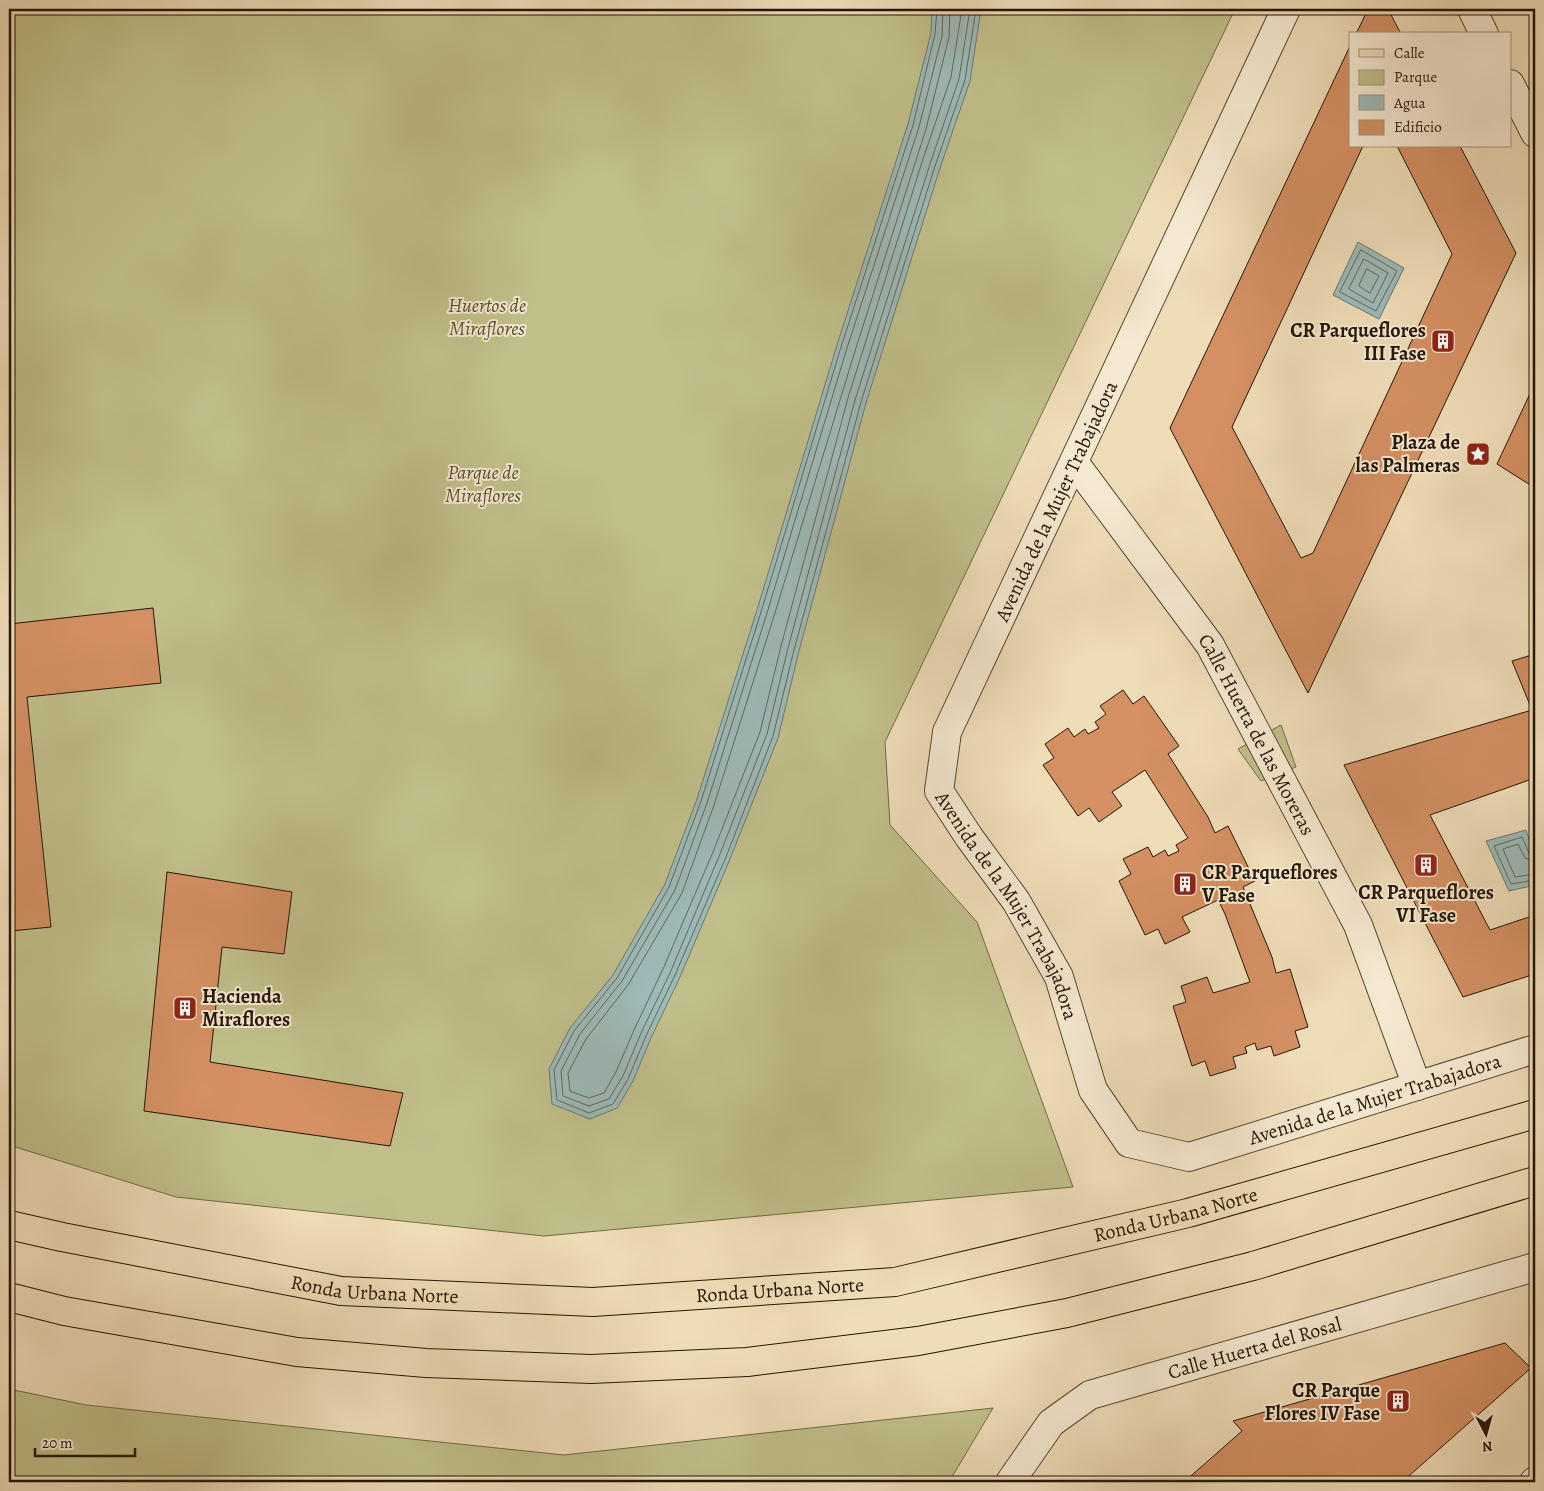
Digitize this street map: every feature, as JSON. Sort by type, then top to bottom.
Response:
[{"type":"main road","name":"Ronda Urbana Norte","points":[[9,1225],[341,1291],[593,1302],[895,1282],[1188,1213],[1535,1114]]},
{"type":"main road","points":[[9,1297],[64,1311],[297,1352],[426,1363],[590,1369],[746,1362],[918,1341],[1067,1314],[1253,1266],[1535,1181]]},
{"type":"street","name":"Avenida de la Mujer Trabajadora","points":[[1286,9],[947,732],[939,791],[970,838],[1016,901],[1059,977],[1093,1090],[1130,1143],[1189,1158],[1535,1049]]},
{"type":"street","points":[[1472,9],[1483,32]]},
{"type":"street","points":[[1512,88],[1535,133]]},
{"type":"street","name":"Calle Huerta de las Moreras","points":[[1074,462],[1210,645],[1358,925],[1418,1086]]},
{"type":"street","name":"Calle Huerta del Rosal","points":[[1010,1482],[1051,1423],[1090,1395],[1535,1267]]},
{"type":"green space","name":"Parque de Miraflores","points":[[9,9],[1235,9],[885,742],[890,825],[977,922],[1073,1187],[544,1236],[176,1197],[9,1145]]},
{"type":"green space","points":[[1281,725],[1296,767],[1261,781],[1238,749]]},
{"type":"green space","points":[[9,1389],[86,1405],[564,1455],[993,1408],[949,1482],[9,1482]]},
{"type":"water","points":[[932,9],[981,9],[970,81],[940,168],[866,403],[799,651],[778,738],[730,859],[633,1081],[617,1108],[590,1119],[552,1104],[549,1069],[570,1028],[613,975],[665,884],[697,799],[757,610],[837,345],[908,124],[931,33]]},
{"type":"water","points":[[1358,242],[1404,268],[1379,319],[1333,295]]},
{"type":"water","points":[[1526,830],[1535,856],[1535,885],[1509,891],[1486,841]]},
{"type":"building","points":[[1368,9],[1388,9],[1400,32],[1357,32]]},
{"type":"building","name":"CR Parqueflores III Fase","points":[[1349,48],[1349,148],[1362,148],[1232,427],[1301,558],[1313,553],[1452,254],[1398,148],[1461,148],[1516,253],[1308,693],[1170,428]]},
{"type":"building","points":[[1535,383],[1535,488],[1497,464]]},
{"type":"building","points":[[153,608],[161,683],[27,697],[51,927],[11,931],[9,905],[9,624]]},
{"type":"building","name":"CR Parqueflores VI Fase","points":[[1535,654],[1535,778],[1430,815],[1490,930],[1535,915],[1535,974],[1463,997],[1344,765],[1532,710],[1512,661]]},
{"type":"building","name":"CR Parqueflores V Fase","points":[[1123,690],[1133,704],[1144,696],[1179,746],[1168,754],[1208,817],[1215,833],[1228,826],[1255,881],[1243,887],[1272,957],[1276,973],[1290,969],[1308,1027],[1295,1031],[1300,1047],[1274,1056],[1271,1046],[1257,1050],[1255,1043],[1245,1047],[1247,1053],[1233,1057],[1236,1068],[1210,1076],[1205,1061],[1192,1066],[1173,1006],[1186,1002],[1181,986],[1207,977],[1213,993],[1250,982],[1225,914],[1218,900],[1182,917],[1190,932],[1165,944],[1158,929],[1145,935],[1119,881],[1131,874],[1123,859],[1148,847],[1153,857],[1165,850],[1168,856],[1179,851],[1176,845],[1188,838],[1145,770],[1112,792],[1122,806],[1099,822],[1089,808],[1078,816],[1043,765],[1054,758],[1045,744],[1068,728],[1074,737],[1085,729],[1088,734],[1099,728],[1095,722],[1106,714],[1100,706]]},
{"type":"building","name":"Hacienda Miraflores","points":[[167,872],[292,892],[284,954],[222,947],[210,1062],[403,1093],[390,1146],[144,1111]]},
{"type":"building","name":"CR Parque Flores IV Fase","points":[[1505,1343],[1531,1368],[1402,1482],[1184,1482],[1242,1431],[1233,1421]]},
{"type":"place","name":"CR Parqueflores III Fase","points":[[1443,341]]},
{"type":"place","name":"Plaza de las Palmeras","points":[[1478,454]]},
{"type":"place","name":"CR Parqueflores VI Fase","points":[[1426,865]]},
{"type":"place","name":"CR Parqueflores V Fase","points":[[1185,884]]},
{"type":"place","name":"Hacienda Miraflores","points":[[185,1008]]},
{"type":"place","name":"CR Parque Flores IV Fase","points":[[1398,1401]]},
{"type":"park label","name":"Huertos de Miraflores","points":[[487,316]]}]
